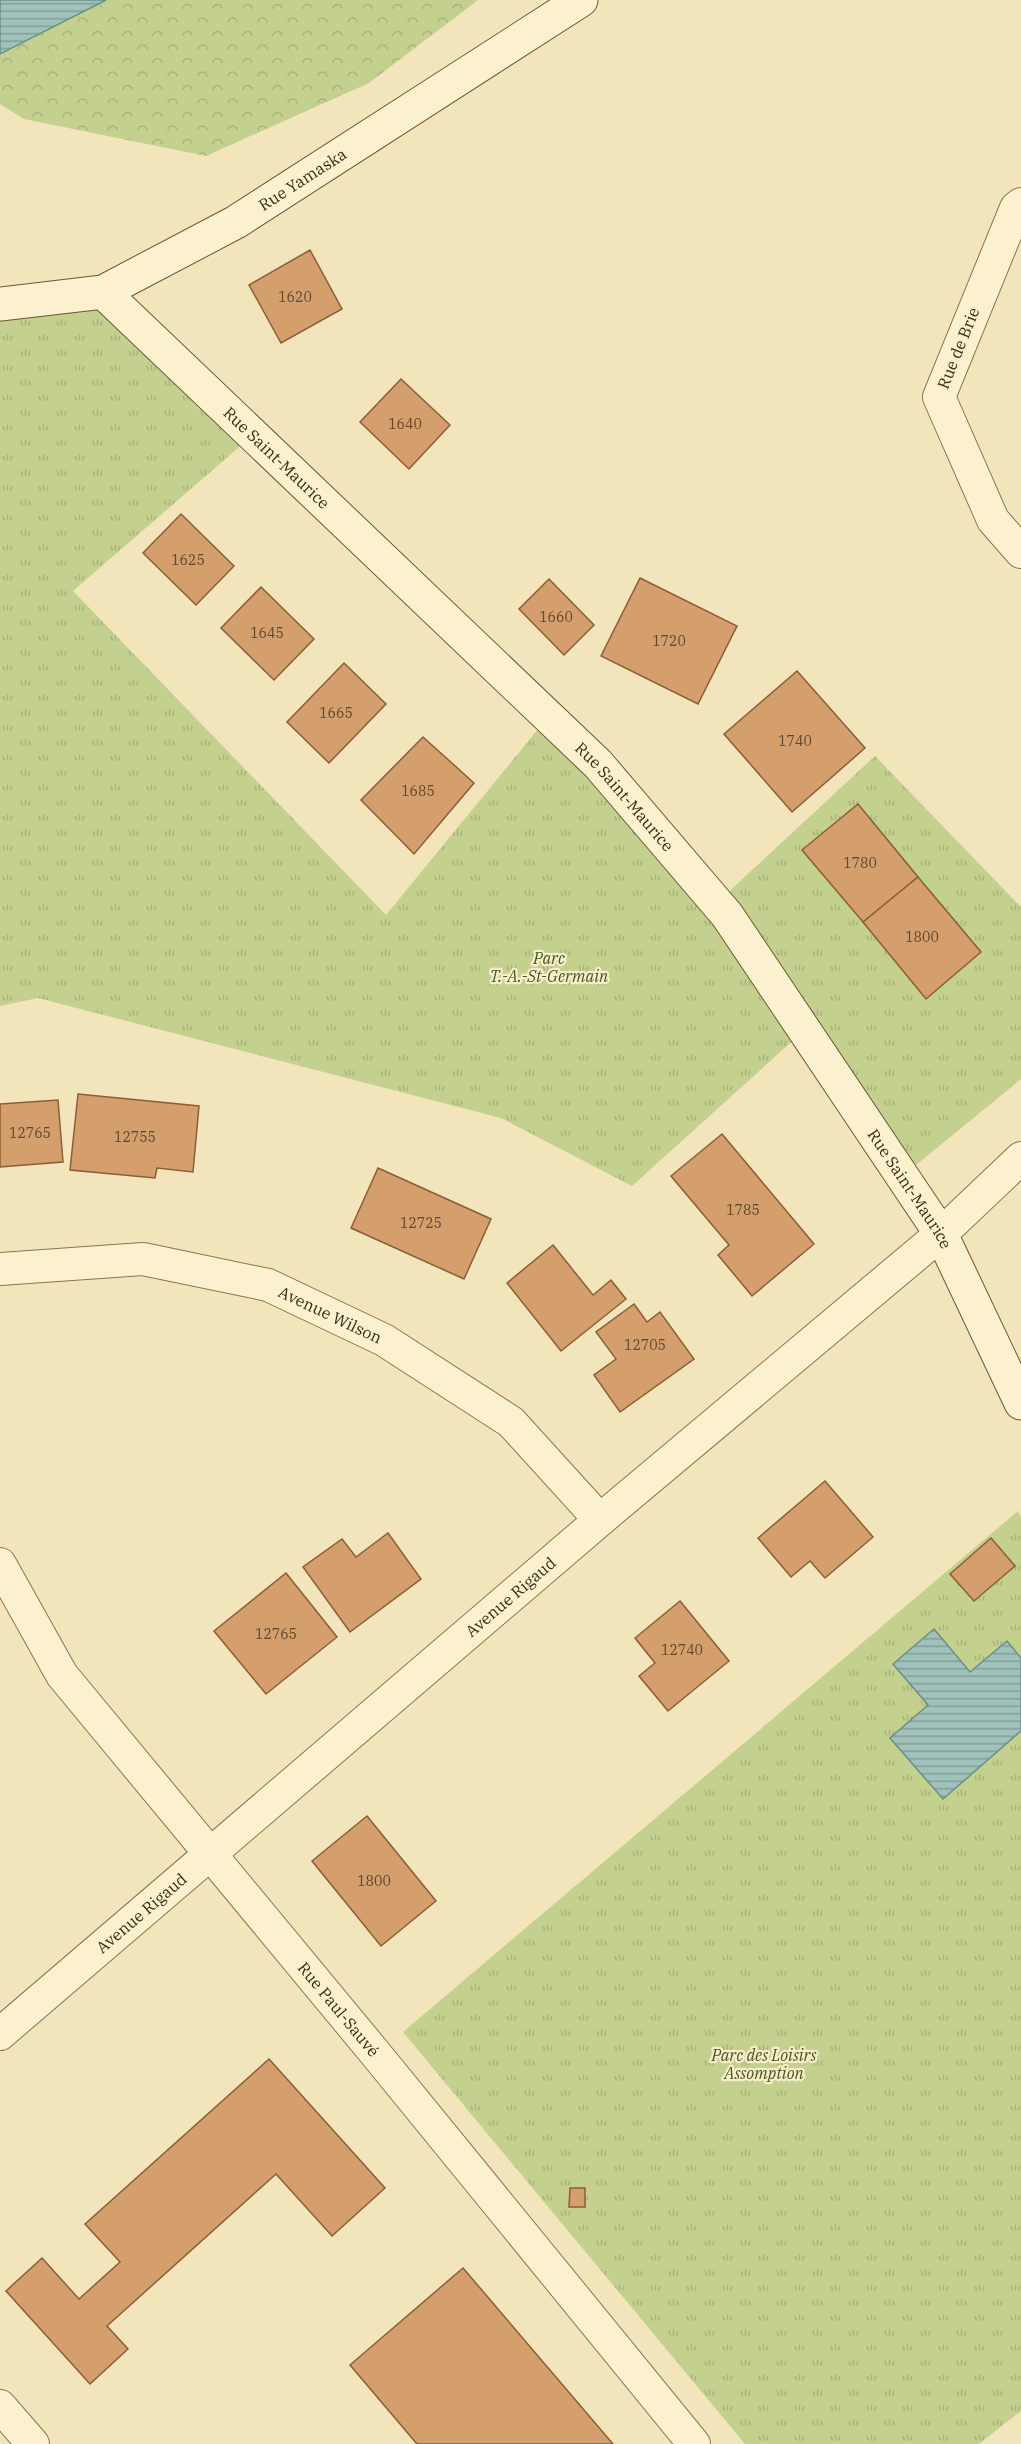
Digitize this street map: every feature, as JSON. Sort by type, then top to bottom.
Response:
[{"type":"street","name":"Rue Yamaska","points":[[0,304],[103,292],[236,222],[581,0]]},
{"type":"street","name":"Rue de Brie","points":[[1021,204],[1016,208],[939,397],[993,520],[1021,552]]},
{"type":"street","name":"Rue Saint-Maurice","points":[[103,292],[598,764],[727,915],[941,1234],[1021,1403]]},
{"type":"street","name":"Avenue Rigaud","points":[[0,2034],[600,1520],[941,1234],[1021,1158]]},
{"type":"street","name":"Avenue Wilson","points":[[0,1269],[143,1258],[268,1285],[384,1340],[511,1422],[600,1520]]},
{"type":"street","name":"Rue Paul-Sauvé","points":[[0,1564],[63,1675],[694,2444]]},
{"type":"street","points":[[0,2406],[33,2444]]},
{"type":"green space","points":[[106,0],[478,0],[369,83],[206,156],[24,119],[0,104],[0,54]]},
{"type":"green space","name":"Parc T.-A.-St-Germain","points":[[103,292],[253,435],[73,591],[386,915],[544,722],[710,909],[875,756],[1021,907],[1021,1079],[916,1165],[809,1026],[632,1186],[501,1118],[38,998],[0,1006],[0,315]]},
{"type":"green space","name":"Parc des Loisirs Assomption","points":[[1018,1511],[1021,1517],[1021,2411],[979,2444],[745,2444],[403,2032]]},
{"type":"water","points":[[0,0],[106,0],[0,54]]},
{"type":"water","points":[[934,1629],[970,1672],[1007,1641],[1021,1658],[1021,1731],[943,1799],[890,1738],[928,1705],[893,1664]]},
{"type":"building","points":[[310,250],[342,309],[281,343],[249,285]]},
{"type":"building","points":[[401,379],[450,425],[409,469],[360,422]]},
{"type":"building","points":[[181,514],[234,566],[196,605],[143,553]]},
{"type":"building","points":[[640,578],[737,626],[698,704],[601,656]]},
{"type":"building","points":[[549,579],[594,625],[564,655],[519,609]]},
{"type":"building","points":[[261,587],[314,639],[274,680],[221,628]]},
{"type":"building","points":[[344,663],[386,704],[329,763],[287,722]]},
{"type":"building","points":[[797,671],[865,748],[792,812],[724,734]]},
{"type":"building","points":[[423,737],[474,783],[414,854],[361,800]]},
{"type":"building","points":[[858,804],[918,877],[863,922],[802,850]]},
{"type":"building","points":[[918,877],[981,952],[926,999],[863,922]]},
{"type":"building","points":[[78,1094],[199,1106],[193,1172],[157,1168],[155,1178],[70,1170]]},
{"type":"building","points":[[58,1100],[63,1162],[0,1167],[0,1104]]},
{"type":"building","points":[[722,1134],[814,1244],[752,1296],[718,1255],[729,1245],[671,1176]]},
{"type":"building","points":[[378,1168],[491,1219],[464,1279],[351,1228]]},
{"type":"building","points":[[553,1245],[593,1295],[611,1280],[626,1299],[561,1351],[507,1283]]},
{"type":"building","points":[[634,1304],[647,1322],[660,1312],[694,1359],[620,1412],[594,1375],[616,1359],[596,1332]]},
{"type":"building","points":[[825,1481],[873,1537],[825,1578],[810,1561],[791,1577],[758,1538]]},
{"type":"building","points":[[388,1533],[421,1579],[350,1632],[303,1567],[342,1539],[356,1557]]},
{"type":"building","points":[[991,1538],[1015,1566],[974,1601],[950,1574]]},
{"type":"building","points":[[286,1573],[337,1637],[266,1694],[214,1631]]},
{"type":"building","points":[[680,1601],[729,1661],[668,1711],[639,1676],[655,1663],[635,1638]]},
{"type":"building","points":[[367,1816],[436,1901],[381,1946],[312,1861]]},
{"type":"building","points":[[269,2059],[385,2188],[332,2236],[276,2174],[107,2326],[128,2349],[90,2384],[6,2291],[42,2258],[79,2299],[120,2262],[85,2224]]},
{"type":"building","points":[[570,2188],[585,2188],[585,2207],[569,2207]]},
{"type":"building","points":[[463,2268],[613,2444],[417,2444],[350,2365]]}]
